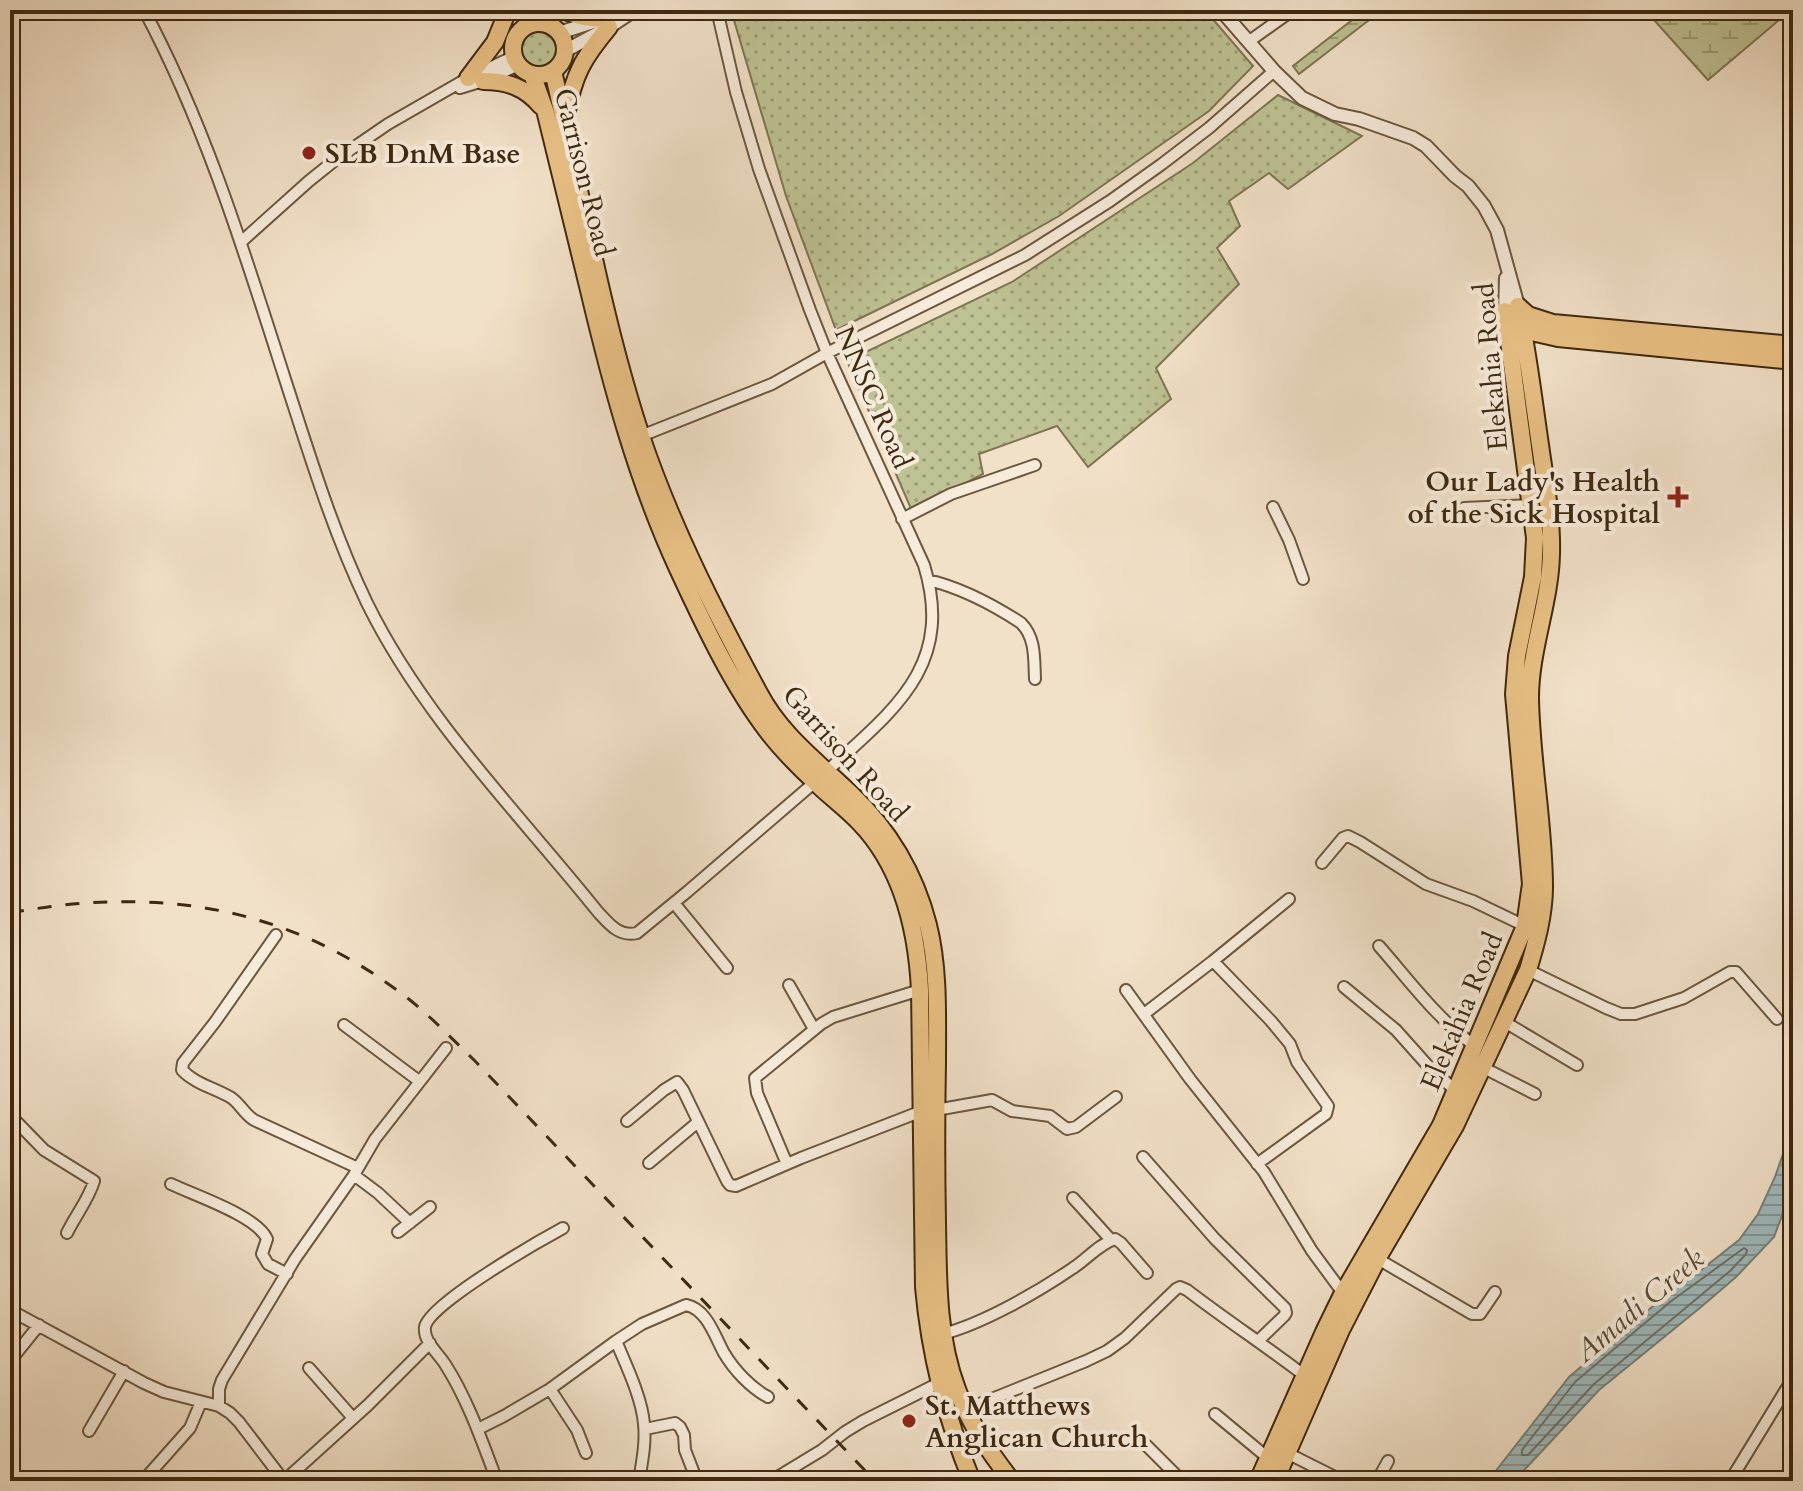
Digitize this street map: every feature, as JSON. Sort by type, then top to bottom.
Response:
[{"type":"main road","points":[[508,10],[475,79],[508,83],[523,89],[545,110]]},
{"type":"main road","points":[[561,10],[605,23],[576,74],[565,124]]},
{"type":"main road","points":[[533,18],[559,33],[565,51],[560,64],[553,71],[543,74],[522,65],[514,47],[515,39],[533,18]]},
{"type":"main road","name":"Garrison Road","points":[[522,65],[545,110],[618,408],[638,472],[678,569],[737,687],[771,736],[820,777],[851,795],[887,835],[908,871],[924,911],[934,952],[936,994],[924,1287],[927,1324],[952,1430],[972,1481]]},
{"type":"main road","name":"Garrison Road","points":[[553,71],[616,347],[641,436],[670,512],[713,608],[766,706],[820,777],[875,841],[896,876],[911,916],[918,959],[943,1334],[956,1389],[985,1445],[1012,1481]]},
{"type":"main road","points":[[1512,308],[1555,331],[1793,361]]},
{"type":"main road","name":"Elekahia Road","points":[[1275,1481],[1341,1330],[1455,1126],[1528,970],[1539,926],[1544,888],[1530,676],[1549,582],[1551,523],[1523,330],[1512,308]]},
{"type":"main road","name":"Elekahia Road","points":[[1258,1481],[1343,1293],[1441,1125],[1525,926],[1531,884],[1514,694],[1517,656],[1533,577],[1535,538],[1510,349],[1512,308]]},
{"type":"main road","points":[[1510,349],[1523,330],[1793,345]]},
{"type":"main road","points":[[1528,360],[1555,331]]},
{"type":"street","points":[[144,10],[196,124],[241,242],[334,161],[388,124],[447,91],[522,65]]},
{"type":"street","points":[[565,51],[605,23],[633,10]]},
{"type":"street","name":"NNSC Road","points":[[241,242],[313,469],[368,606],[422,694],[465,752],[611,926],[621,933],[637,933],[820,777],[894,708],[922,667],[930,644],[932,618],[924,565],[827,353],[759,169],[736,92],[717,10]]},
{"type":"street","name":"Elekahia Road","points":[[1221,10],[1302,98],[1324,110],[1406,134],[1426,146],[1468,186],[1497,230],[1507,267],[1512,308]]},
{"type":"street","points":[[1248,42],[1293,10]]},
{"type":"street","points":[[559,33],[605,23]]},
{"type":"street","points":[[641,436],[772,384],[827,353],[1025,255],[1162,164],[1274,71]]},
{"type":"street","points":[[902,519],[951,494],[1035,465]]},
{"type":"street","points":[[1464,508],[1531,505]]},
{"type":"street","points":[[1273,507],[1303,579]]},
{"type":"street","points":[[928,580],[971,594],[1021,623],[1032,641],[1035,679]]},
{"type":"street","points":[[1322,863],[1348,836],[1426,884],[1473,901],[1525,926]]},
{"type":"street","points":[[1144,1014],[1289,899]]},
{"type":"street","points":[[674,903],[727,968]]},
{"type":"street","points":[[276,935],[183,1063],[182,1070],[232,1098],[248,1117],[356,1171],[410,1223]]},
{"type":"street","points":[[1379,946],[1433,1008],[1475,1046]]},
{"type":"street","points":[[1213,961],[1290,1044],[1297,1062],[1328,1106],[1326,1114],[1257,1164]]},
{"type":"street","points":[[1528,970],[1621,1014],[1635,1014],[1684,998],[1730,972],[1736,972],[1777,1019]]},
{"type":"street","points":[[789,985],[814,1029]]},
{"type":"street","points":[[1344,987],[1396,1030],[1429,1067],[1456,1091]]},
{"type":"street","points":[[787,1164],[757,1093],[755,1078],[833,1017],[920,990]]},
{"type":"street","points":[[1126,990],[1190,1079],[1257,1164],[1312,1251],[1343,1293]]},
{"type":"street","points":[[1503,1021],[1577,1065]]},
{"type":"street","points":[[344,1025],[419,1081]]},
{"type":"street","points":[[219,1406],[222,1380],[295,1259],[375,1139],[446,1048]]},
{"type":"street","points":[[1482,1067],[1535,1094]]},
{"type":"street","points":[[627,1121],[675,1082],[681,1086],[730,1185],[736,1186],[929,1110],[992,1100],[1012,1111],[1050,1116],[1067,1129],[1076,1127],[1116,1097]]},
{"type":"street","points":[[10,1115],[44,1150],[94,1181],[67,1233]]},
{"type":"street","points":[[649,1163],[698,1122]]},
{"type":"street","points":[[1143,1157],[1215,1239],[1285,1308],[1284,1316],[1258,1341]]},
{"type":"street","points":[[171,1184],[229,1209],[261,1228],[267,1239],[263,1257],[268,1264],[287,1274]]},
{"type":"street","points":[[1073,1198],[1111,1240]]},
{"type":"street","points":[[398,1232],[430,1207]]},
{"type":"street","points":[[497,1481],[478,1429],[445,1364],[430,1343],[425,1326],[430,1316],[502,1263],[563,1228]]},
{"type":"street","points":[[943,1334],[960,1330],[1042,1288],[1111,1240],[1121,1243],[1147,1273]]},
{"type":"street","points":[[1378,1259],[1472,1314],[1482,1312],[1495,1292]]},
{"type":"street","points":[[967,1409],[1107,1351],[1178,1287],[1183,1287],[1305,1376]]},
{"type":"street","points":[[478,1429],[550,1389],[642,1324],[686,1305],[691,1305],[707,1322],[731,1363],[753,1387],[768,1397]]},
{"type":"street","points":[[10,1310],[164,1392],[219,1406],[239,1422],[284,1481],[430,1343]]},
{"type":"street","points":[[10,1361],[39,1325]]},
{"type":"street","points":[[616,1341],[643,1414],[644,1455],[639,1481]]},
{"type":"street","points":[[309,1368],[353,1418]]},
{"type":"street","points":[[89,1431],[124,1371]]},
{"type":"street","points":[[1730,1481],[1793,1378]]},
{"type":"street","points":[[771,1481],[863,1421],[939,1383]]},
{"type":"street","points":[[550,1389],[577,1430],[586,1453]]},
{"type":"street","points":[[143,1481],[190,1428],[201,1402]]},
{"type":"street","points":[[1215,1414],[1268,1458]]},
{"type":"street","points":[[645,1429],[675,1423],[680,1427],[697,1481]]},
{"type":"street","points":[[1146,1445],[1182,1481]]},
{"type":"street","points":[[1287,1453],[1343,1481]]},
{"type":"street","points":[[1377,1481],[1388,1461]]},
{"type":"street","points":[[10,1474],[20,1481]]},
{"type":"green space","points":[[731,10],[1205,10],[1253,66],[1209,111],[1059,216],[992,254],[836,330],[786,196]]},
{"type":"green space","points":[[1365,10],[1382,10],[1299,74],[1293,66]]},
{"type":"green space","points":[[1645,10],[1791,10],[1708,80]]},
{"type":"green space","points":[[538,32],[551,37],[556,50],[551,63],[538,68],[525,63],[520,50],[525,37]]},
{"type":"green space","points":[[1278,95],[1362,136],[1288,189],[1269,173],[1229,201],[1240,226],[1217,248],[1239,284],[1156,368],[1171,399],[1088,467],[1057,426],[979,454],[983,474],[912,511],[847,361],[1012,282],[1193,163]]},
{"type":"water","points":[[1793,1134],[1793,1186],[1774,1237],[1736,1277],[1599,1390],[1514,1481],[1488,1481],[1569,1377],[1665,1296],[1739,1240],[1758,1214]]},
{"type":"railway","points":[[10,913],[112,902],[162,903],[211,909],[258,920],[305,937],[350,959],[426,1014],[475,1061],[875,1481]]},
{"type":"place","name":"SLB DnM Base","points":[[309,153]]},
{"type":"place","name":"Our Lady's Health of the Sick Hospital","points":[[1678,497]]},
{"type":"place","name":"St. Matthews Anglican Church","points":[[909,1421]]},
{"type":"water label","name":"Amadi Creek","points":[[1639,1305]]}]
